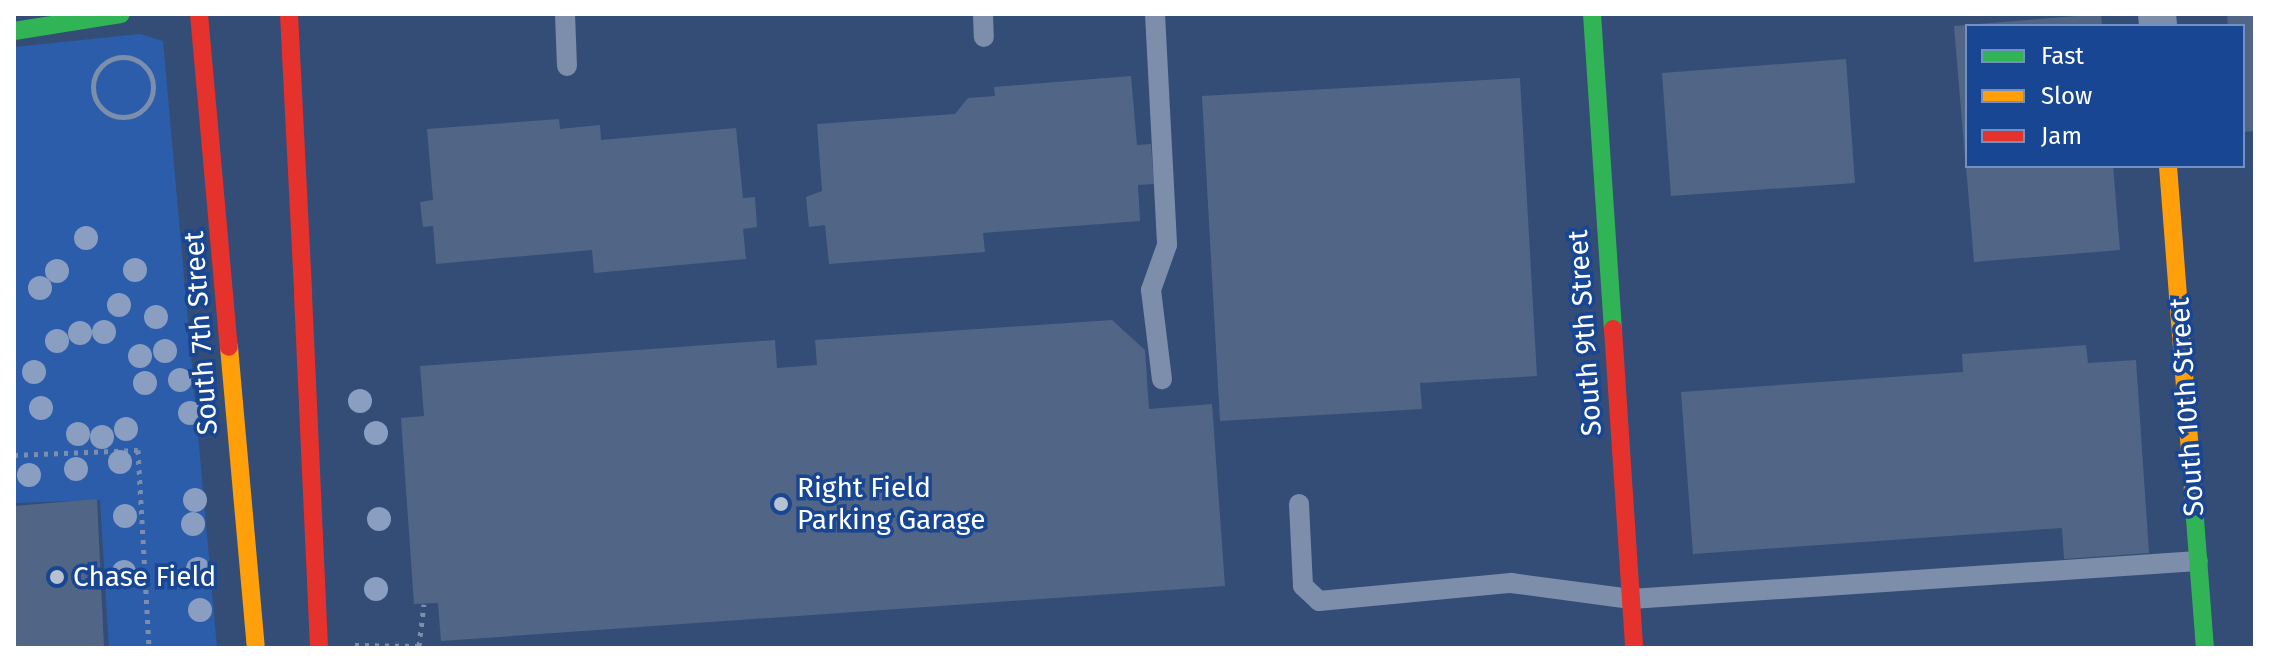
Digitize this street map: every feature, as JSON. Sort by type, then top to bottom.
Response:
[{"type":"main road","points":[[14,31],[121,14]]},
{"type":"main road","name":"South 7th Street","points":[[199,14],[228,306],[256,648]]},
{"type":"main road","points":[[289,14],[319,648]]},
{"type":"main road","name":"South 9th Street","points":[[1592,14],[1634,648]]},
{"type":"main road","name":"South 10th Street","points":[[2168,168],[2205,648]]},
{"type":"lane","points":[[565,14],[567,66]]},
{"type":"lane","points":[[983,14],[984,37]]},
{"type":"lane","points":[[1155,14],[1167,245],[1151,290],[1162,379]]},
{"type":"lane","points":[[1299,504],[1303,586],[1319,601],[1511,583],[1631,599],[2198,561]]},
{"type":"path","points":[[133,58],[148,70],[153,90],[142,111],[121,117],[97,103],[93,82],[106,62],[133,58]]},
{"type":"path","points":[[14,455],[138,450],[149,648]]},
{"type":"path","points":[[343,646],[419,646],[424,604]]},
{"type":"shaded area","points":[[140,34],[163,41],[217,648],[109,648],[100,500],[14,503],[14,47]]},
{"type":"building","points":[[2101,14],[2102,24],[1978,24]]},
{"type":"building","points":[[2227,14],[2255,14],[2255,131],[2245,132],[2245,24],[2228,24]]},
{"type":"building","points":[[1965,25],[1965,157],[1954,26]]},
{"type":"building","points":[[1846,59],[1855,183],[1671,196],[1662,73]]},
{"type":"building","points":[[1131,76],[1137,145],[1151,144],[1154,184],[1138,185],[1140,221],[983,233],[985,252],[829,264],[825,225],[809,227],[806,197],[822,191],[817,124],[955,114],[968,98],[995,96],[994,87]]},
{"type":"building","points":[[1520,78],[1537,376],[1420,383],[1422,409],[1220,421],[1202,96]]},
{"type":"building","points":[[559,119],[560,129],[600,125],[601,140],[736,128],[743,198],[755,197],[757,227],[743,229],[746,259],[594,273],[592,250],[436,264],[433,226],[423,227],[420,202],[433,200],[427,129]]},
{"type":"building","points":[[1966,168],[2113,168],[2120,250],[1974,262]]},
{"type":"building","name":"Right Field Parking Garage","points":[[1112,320],[1145,350],[1149,409],[1212,404],[1225,586],[441,641],[438,603],[414,604],[401,418],[424,416],[420,366],[775,340],[777,368],[817,365],[815,340]]},
{"type":"building","points":[[2086,345],[2088,363],[2136,360],[2149,553],[2064,559],[2062,528],[1693,554],[1681,392],[1963,372],[1962,354]]},
{"type":"building","name":"Chase Field","points":[[97,499],[104,648],[14,648],[14,506]]},
{"type":"traffic: fast","points":[[14,31],[121,14]]},
{"type":"traffic: fast","points":[[1592,14],[1613,329]]},
{"type":"traffic: fast","points":[[2194,506],[2205,648]]},
{"type":"traffic: slow","points":[[2168,168],[2194,506]]},
{"type":"traffic: slow","points":[[229,347],[256,648]]},
{"type":"traffic: jam","points":[[199,14],[229,347]]},
{"type":"traffic: jam","points":[[289,14],[303,295]]},
{"type":"traffic: jam","points":[[303,295],[319,648]]},
{"type":"traffic: jam","points":[[1613,329],[1634,648]]},
{"type":"place","name":"Right Field Parking Garage","points":[[781,504]]},
{"type":"place","name":"Chase Field","points":[[57,577]]}]
